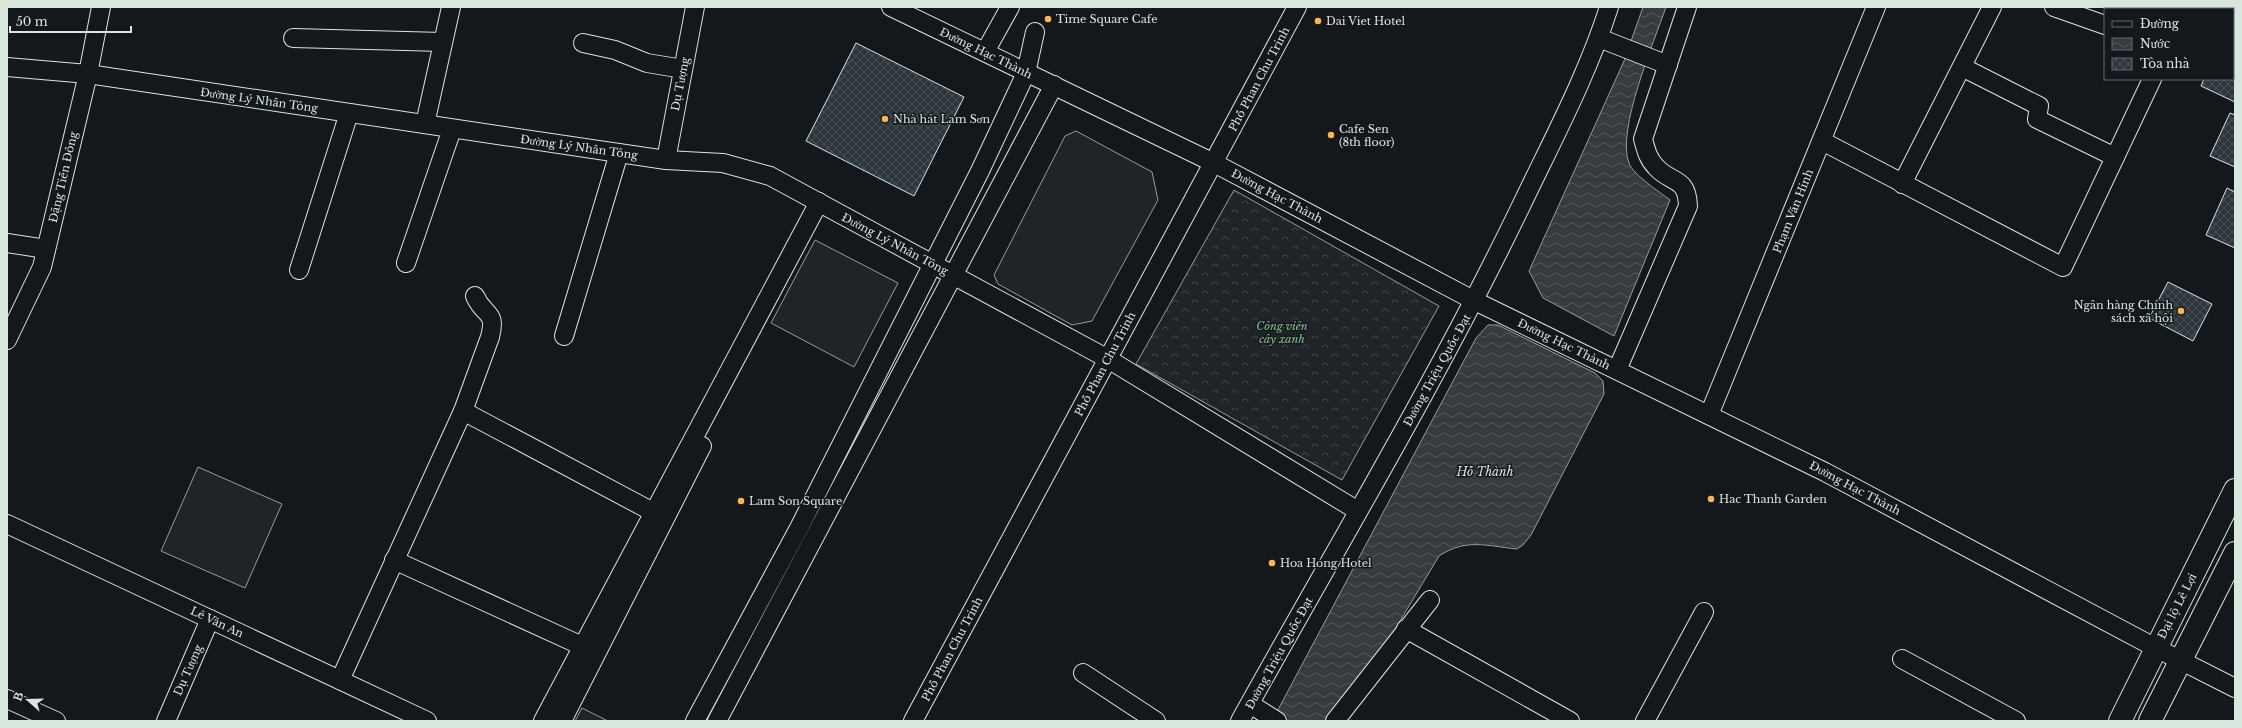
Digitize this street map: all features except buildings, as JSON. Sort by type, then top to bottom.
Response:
[{"type":"main road","name":"Đại lộ Lê Lợi","points":[[2120,721],[2235,490]]},
{"type":"main road","points":[[2150,721],[2235,553]]},
{"type":"street","name":"Đặng Tiến Đông","points":[[7,340],[42,267],[88,74],[101,7]]},
{"type":"street","points":[[425,124],[451,7]]},
{"type":"street","name":"Dụ Tượng","points":[[666,160],[695,7]]},
{"type":"street","name":"Đường Hạc Thành","points":[[891,7],[1214,163],[1476,301],[1832,476],[2180,661],[2235,688]]},
{"type":"street","points":[[985,52],[1010,7]]},
{"type":"street","name":"Phố Phan Chu Trinh","points":[[913,721],[1298,7]]},
{"type":"street","name":"Đường Triệu Quốc Đạt","points":[[1240,721],[1264,713],[1358,511],[1476,301],[1570,106],[1599,38],[1609,7]]},
{"type":"street","points":[[1617,370],[1688,206],[1688,194],[1680,181],[1657,169],[1647,155],[1643,139],[1687,7]]},
{"type":"street","name":"Phạm Văn Hinh","points":[[1709,415],[1876,7]]},
{"type":"street","points":[[1902,184],[1992,7]]},
{"type":"street","points":[[2054,7],[2104,25]]},
{"type":"street","points":[[695,721],[799,528],[980,171],[1026,73],[1035,32]]},
{"type":"street","points":[[293,38],[443,42]]},
{"type":"street","points":[[1599,38],[1668,65]]},
{"type":"street","points":[[582,43],[615,50],[647,63],[683,69]]},
{"type":"street","name":"Đường Lý Nhân Tông","points":[[7,67],[88,74],[666,160],[723,163],[764,174],[825,202],[931,265],[953,275],[1108,359],[1358,511]]},
{"type":"street","points":[[1962,67],[2039,106],[2037,119],[2115,157]]},
{"type":"street","points":[[1822,141],[2063,267],[2152,80]]},
{"type":"street","points":[[717,721],[1054,85]]},
{"type":"street","points":[[299,270],[349,113]]},
{"type":"street","points":[[406,263],[452,129]]},
{"type":"street","points":[[564,336],[590,243],[618,153]]},
{"type":"street","points":[[543,721],[653,512],[825,202]]},
{"type":"street","points":[[562,721],[825,202]]},
{"type":"street","points":[[7,243],[46,249]]},
{"type":"street","points":[[340,680],[463,411],[493,325],[490,314],[479,305],[475,296]]},
{"type":"street","points":[[463,411],[653,512]]},
{"type":"street","name":"Lê Văn An","points":[[7,524],[427,721]]},
{"type":"street","points":[[394,560],[582,646]]},
{"type":"street","points":[[1335,721],[1430,600]]},
{"type":"street","points":[[1645,721],[1704,612]]},
{"type":"street","name":"Dụ Tượng","points":[[166,721],[210,619]]},
{"type":"street","points":[[1406,629],[1570,721]]},
{"type":"street","points":[[1902,659],[2016,721]]},
{"type":"street","points":[[1083,673],[1154,720]]},
{"type":"street","points":[[7,699],[56,721]]},
{"type":"green space","points":[[1076,131],[1152,172],[1158,200],[1092,321],[1072,325],[998,284],[994,275],[1065,136]]},
{"type":"green space","name":"Công viên cây xanh","points":[[1234,190],[1439,306],[1342,480],[1136,364]]},
{"type":"green space","points":[[815,240],[898,283],[854,367],[771,323]]},
{"type":"green space","points":[[198,467],[282,504],[245,588],[161,551]]},
{"type":"green space","points":[[582,708],[608,721],[575,721]]},
{"type":"water","points":[[1643,7],[1666,7],[1638,86],[1628,130],[1626,149],[1629,163],[1636,173],[1670,200],[1614,336],[1543,298],[1529,271],[1624,61]]},
{"type":"water","name":"Hồ Thành","points":[[1488,325],[1498,325],[1595,373],[1603,381],[1604,394],[1531,535],[1523,545],[1517,549],[1486,545],[1468,545],[1449,550],[1439,556],[1340,721],[1272,721],[1476,338]]},
{"type":"place","name":"Time Square Cafe","points":[[1048,19]]},
{"type":"place","name":"Dai Viet Hotel","points":[[1318,21]]},
{"type":"place","name":"Nhà hát Lam Sơn","points":[[885,119]]},
{"type":"place","name":"Cafe Sen (8th floor)","points":[[1331,135]]},
{"type":"place","name":"Ngân hàng Chính sách xã hội","points":[[2181,311]]},
{"type":"place","name":"Hac Thanh Garden","points":[[1711,499]]},
{"type":"place","name":"Lam Son Square","points":[[741,501]]},
{"type":"place","name":"Hoa Hong Hotel","points":[[1272,563]]}]
